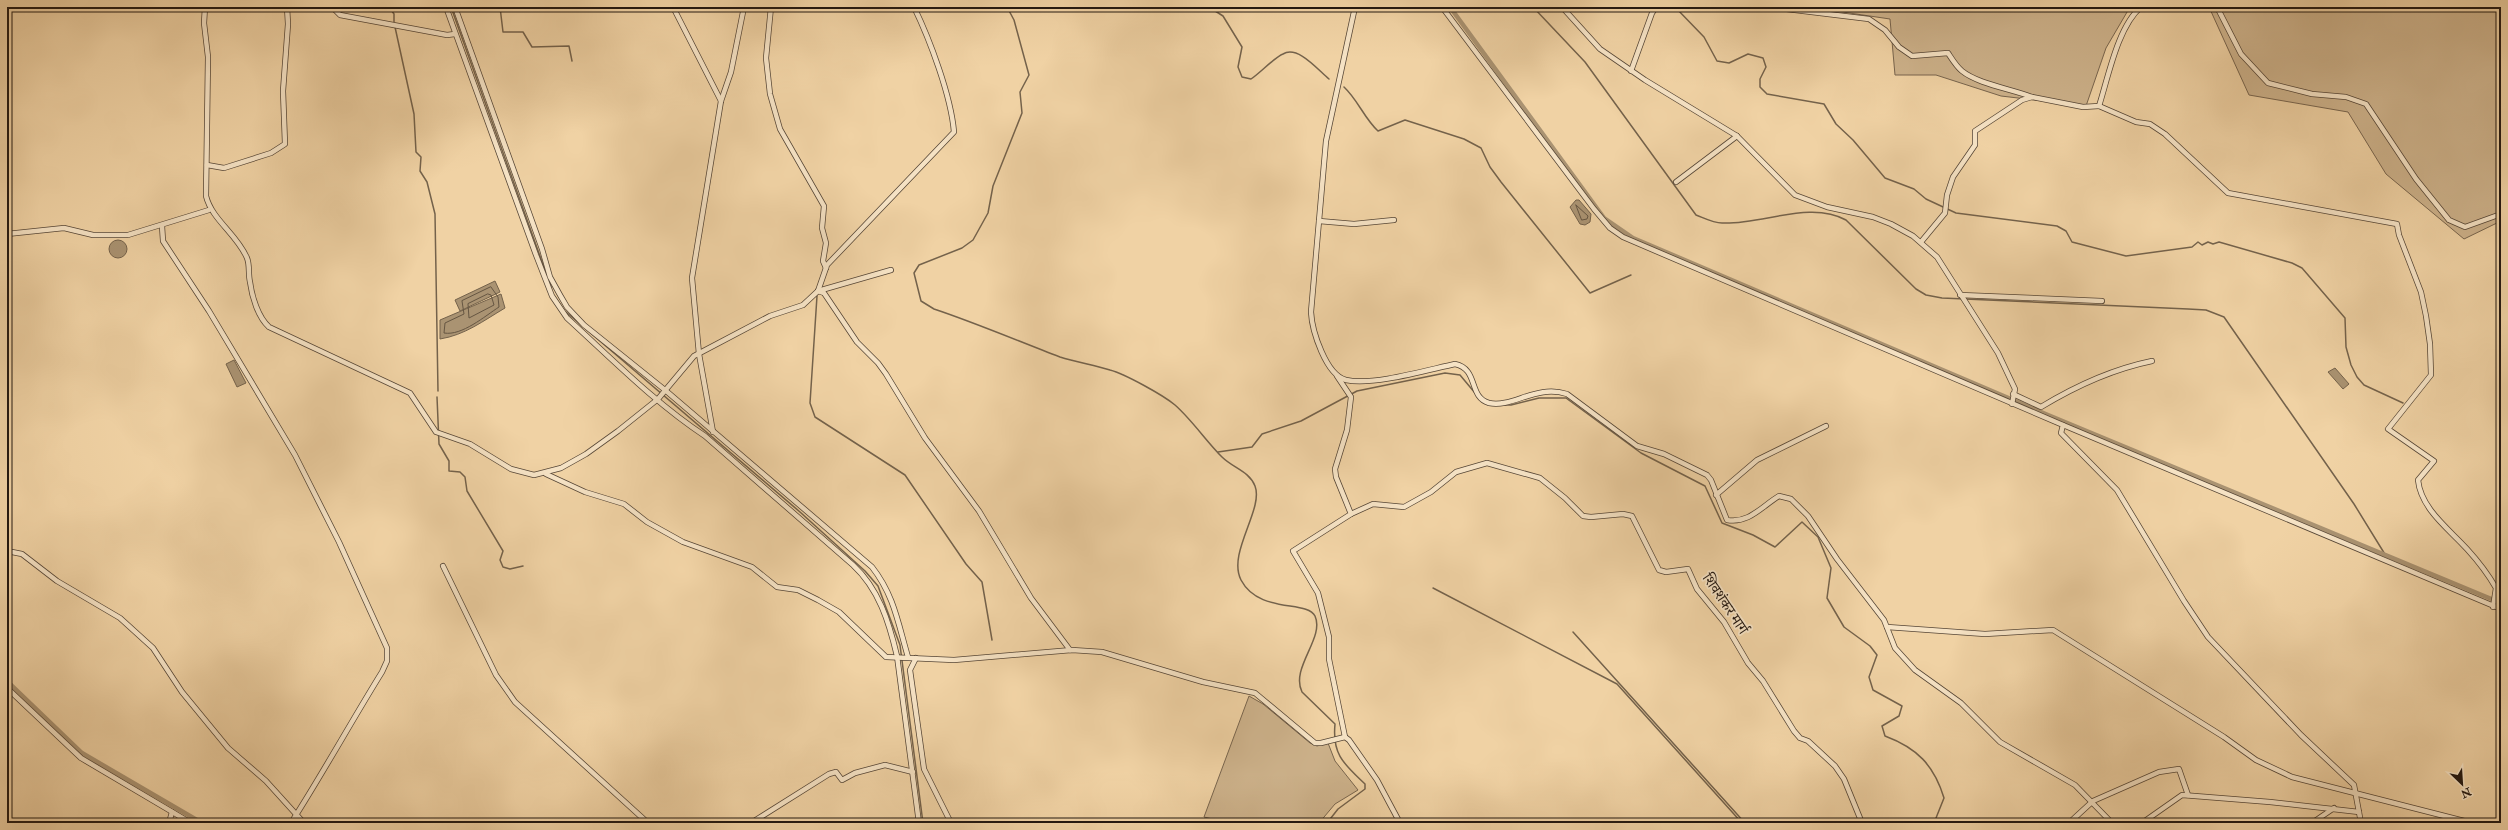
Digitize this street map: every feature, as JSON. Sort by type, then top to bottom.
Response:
[{"type":"street","points":[[205,7],[204,23],[208,58],[206,113],[207,165],[205,183],[209,210],[242,249],[247,259],[250,283],[259,314],[269,327],[410,392],[436,432],[470,444],[522,473],[546,474],[585,492],[624,504],[647,522],[683,542],[752,568],[777,587],[792,588],[839,612],[886,657],[902,656],[954,660],[1070,650],[1102,652],[1203,682],[1255,694],[1315,743],[1345,737]]},
{"type":"street","points":[[207,165],[224,168],[271,153],[285,144],[283,91],[288,24],[287,7]]},
{"type":"street","points":[[332,7],[340,15],[395,27],[455,34]]},
{"type":"street","points":[[446,7],[552,296],[567,318],[658,399],[705,436],[867,578],[879,597],[902,656]]},
{"type":"street","points":[[455,7],[542,249],[550,278],[567,307],[584,325],[664,390],[872,567],[886,584],[894,605],[902,656],[919,823]]},
{"type":"street","points":[[674,7],[721,101]]},
{"type":"street","points":[[713,432],[699,354],[692,278],[721,101],[731,72],[744,7]]},
{"type":"street","points":[[771,7],[766,58],[770,94],[780,129],[824,206],[822,228],[826,243],[823,261],[826,268]]},
{"type":"street","points":[[818,291],[826,268],[954,132],[939,71],[924,28],[914,7]]},
{"type":"street","points":[[1355,7],[1326,141],[1311,312],[1312,326],[1321,350],[1351,397],[1347,430],[1335,468],[1336,477],[1351,514],[1293,551],[1318,593],[1329,637],[1329,659],[1345,737],[1377,780],[1400,823]]},
{"type":"street","points":[[1442,7],[1594,209],[1610,228],[1623,237],[2012,399],[2063,425],[2501,609]]},
{"type":"street","points":[[1562,7],[1600,49],[1631,71],[1737,136],[1795,195],[1827,207],[1873,217],[1891,224],[1921,242],[1937,257],[1998,353],[2015,389],[2012,399]]},
{"type":"street","points":[[1631,71],[1652,13],[1656,7]]},
{"type":"street","points":[[1770,7],[1869,19],[1885,30],[1899,47],[1912,56],[1948,53],[1962,71],[1986,82],[2013,89],[2032,97],[2083,107],[2099,106],[2136,122],[2150,124],[2166,134],[2228,193],[2397,224],[2398,235],[2421,292],[2430,344],[2431,375],[2388,428],[2434,461],[2418,480],[2418,488],[2438,520],[2467,549],[2490,578],[2496,588],[2496,599],[2494,606]]},
{"type":"street","points":[[2099,106],[2120,42],[2133,14],[2140,7]]},
{"type":"street","points":[[2217,7],[2241,54],[2268,83],[2312,94],[2346,97],[2366,104],[2396,151],[2449,220],[2465,227],[2501,214]]},
{"type":"street","points":[[1921,242],[1945,213],[1953,177],[1976,145],[1975,131],[2022,100],[2032,97]]},
{"type":"street","points":[[1676,182],[1737,136]]},
{"type":"street","points":[[7,234],[64,228],[93,235],[128,235],[162,226],[209,210]]},
{"type":"street","points":[[1319,221],[1354,224],[1394,220]]},
{"type":"street","points":[[162,226],[163,240],[209,311],[295,455],[339,542],[387,648],[387,661],[382,672],[342,737],[318,782],[291,823]]},
{"type":"street","points":[[546,474],[586,454],[658,399],[690,359],[770,316],[803,304],[818,291],[891,270]]},
{"type":"street","points":[[818,291],[824,293],[857,342],[878,362],[925,438],[979,511],[1032,598],[1070,650]]},
{"type":"street","points":[[1962,298],[2102,300]]},
{"type":"street","points":[[2012,399],[2041,408],[2065,393],[2119,371],[2152,361]]},
{"type":"street","points":[[1335,373],[1345,380],[1365,382],[1455,364],[1464,366],[1469,372],[1477,394],[1489,403],[1507,402],[1554,390],[1567,394],[1637,446],[1664,454],[1707,475],[1727,520],[1734,521],[1757,513],[1779,496],[1791,499],[1808,516],[1887,627],[1895,648],[1915,670],[1961,703],[2000,742],[2075,785],[2093,801],[2112,823]]},
{"type":"street","points":[[2063,425],[2061,433],[2117,490],[2184,601],[2208,637],[2301,734],[2354,785],[2357,793],[2361,823]]},
{"type":"street","points":[[1716,495],[1757,460],[1826,426]]},
{"type":"street","name":"शिवशंकर मार्ग","points":[[1351,514],[1373,504],[1404,507],[1431,492],[1456,472],[1487,463],[1540,478],[1565,498],[1583,516],[1591,517],[1623,514],[1632,516],[1659,570],[1666,572],[1688,569],[1698,589],[1724,622],[1748,663],[1764,681],[1794,731],[1835,766],[1844,779],[1862,823]]},
{"type":"street","points":[[7,551],[22,554],[57,581],[120,618],[153,648],[182,692],[228,748],[266,781],[296,816],[304,823]]},
{"type":"street","points":[[443,566],[496,675],[514,702],[648,823]]},
{"type":"street","points":[[1887,627],[1986,634],[2053,630],[2224,737],[2256,760],[2292,777],[2472,823]]},
{"type":"street","points":[[916,658],[910,670],[924,769],[951,823]]},
{"type":"street","points":[[7,688],[81,758],[191,823]]},
{"type":"street","points":[[751,823],[829,774],[836,772],[842,780],[855,773],[885,765],[913,772]]},
{"type":"street","points":[[2069,823],[2093,801],[2159,772],[2178,770],[2188,795]]},
{"type":"street","points":[[2142,823],[2182,795],[2334,808],[2359,812]]},
{"type":"street","points":[[2312,823],[2334,808]]},
{"type":"street","points":[[169,823],[172,812]]},
{"type":"shaded area","points":[[1809,7],[2130,7],[2106,48],[2086,106],[2001,96],[1936,75],[1895,75],[1890,19]]},
{"type":"shaded area","points":[[2209,7],[2501,7],[2501,221],[2464,239],[2386,174],[2348,112],[2249,95]]},
{"type":"shaded area","points":[[1249,696],[1263,704],[1310,743],[1317,746],[1328,743],[1335,761],[1358,790],[1335,804],[1319,823],[1229,823],[1204,817]]},
{"type":"water","points":[[1576,200],[1579,200],[1591,214],[1590,222],[1585,225],[1580,224],[1570,207]]},
{"type":"water","points":[[118,240],[124,243],[127,249],[124,255],[118,258],[112,255],[109,249],[112,243]]},
{"type":"water","points":[[495,281],[500,292],[460,311],[455,300]]},
{"type":"water","points":[[501,294],[505,308],[466,331],[440,339],[440,320]]},
{"type":"water","points":[[234,360],[246,383],[237,387],[226,364]]},
{"type":"water","points":[[2335,368],[2349,384],[2343,389],[2328,372]]},
{"type":"waterway","points":[[389,7],[394,14],[394,22]]},
{"type":"waterway","points":[[451,7],[551,287]]},
{"type":"waterway","points":[[500,7],[503,32],[523,32],[532,47],[569,46],[572,61]]},
{"type":"waterway","points":[[1007,7],[1014,20],[1029,75],[1020,92],[1022,113],[993,186],[988,213],[973,240],[962,248],[919,265],[914,273],[921,301],[934,309],[1060,357],[1117,372],[1144,385],[1175,405],[1222,457],[1249,477],[1255,486],[1256,496],[1255,507],[1239,557],[1238,569],[1241,580],[1249,591],[1259,598],[1282,605],[1303,608],[1310,611],[1315,616],[1317,625],[1316,634],[1300,673],[1302,692],[1335,724],[1335,744],[1341,758],[1351,771],[1365,784],[1365,789],[1338,809],[1327,823]]},
{"type":"waterway","points":[[1209,7],[1223,16],[1242,47],[1238,67],[1242,77],[1251,79],[1276,58],[1289,52],[1295,53],[1308,60],[1329,79]]},
{"type":"waterway","points":[[1450,7],[1604,218],[1633,238],[2048,415],[2501,603]]},
{"type":"waterway","points":[[1533,7],[1585,62],[1696,215],[1719,223],[1737,223],[1801,213],[1817,212],[1832,214],[1846,220],[1916,289],[1926,295],[1942,298],[2206,310],[2224,317],[2354,504],[2386,556]]},
{"type":"waterway","points":[[1675,7],[1704,37],[1717,61],[1729,63],[1748,54],[1763,58],[1766,67],[1760,79],[1760,87],[1767,94],[1824,104],[1836,124],[1853,140],[1885,178],[1914,189],[1926,199],[1956,213],[2057,226],[2066,231],[2072,242],[2126,256],[2192,247],[2198,242],[2202,245],[2208,242],[2213,244],[2219,242],[2292,263],[2302,268],[2345,318],[2346,347],[2351,365],[2357,377],[2364,385],[2403,403]]},
{"type":"waterway","points":[[395,27],[414,114],[416,152],[421,157],[420,171],[427,182],[435,214],[438,391]]},
{"type":"waterway","points":[[1344,87],[1378,131],[1405,120],[1464,139],[1481,148],[1490,167],[1501,182],[1590,293],[1631,275]]},
{"type":"waterway","points":[[817,296],[810,403],[815,417],[905,475],[966,564],[982,582],[992,640]]},
{"type":"waterway","points":[[566,312],[800,512],[865,571],[878,586],[900,645],[923,823]]},
{"type":"waterway","points":[[1218,452],[1252,447],[1262,434],[1301,421],[1357,391],[1445,373],[1460,375],[1480,399]]},
{"type":"waterway","points":[[437,397],[439,444],[449,461],[449,471],[460,472],[465,477],[467,491],[503,551],[500,560],[503,567],[510,569],[523,566]]},
{"type":"waterway","points":[[1502,405],[1511,405],[1539,398],[1566,398],[1641,453],[1705,486],[1722,523],[1753,535],[1775,547],[1802,522],[1818,537],[1831,568],[1827,598],[1844,627],[1870,646],[1877,655],[1869,677],[1873,690],[1902,706],[1899,716],[1882,726],[1885,736],[1906,746],[1923,759],[1940,786],[1944,798],[1934,823]]},
{"type":"waterway","points":[[1433,588],[1617,684],[1742,823]]},
{"type":"waterway","points":[[1573,632],[1745,823]]},
{"type":"waterway","points":[[7,681],[82,753],[202,823]]}]
